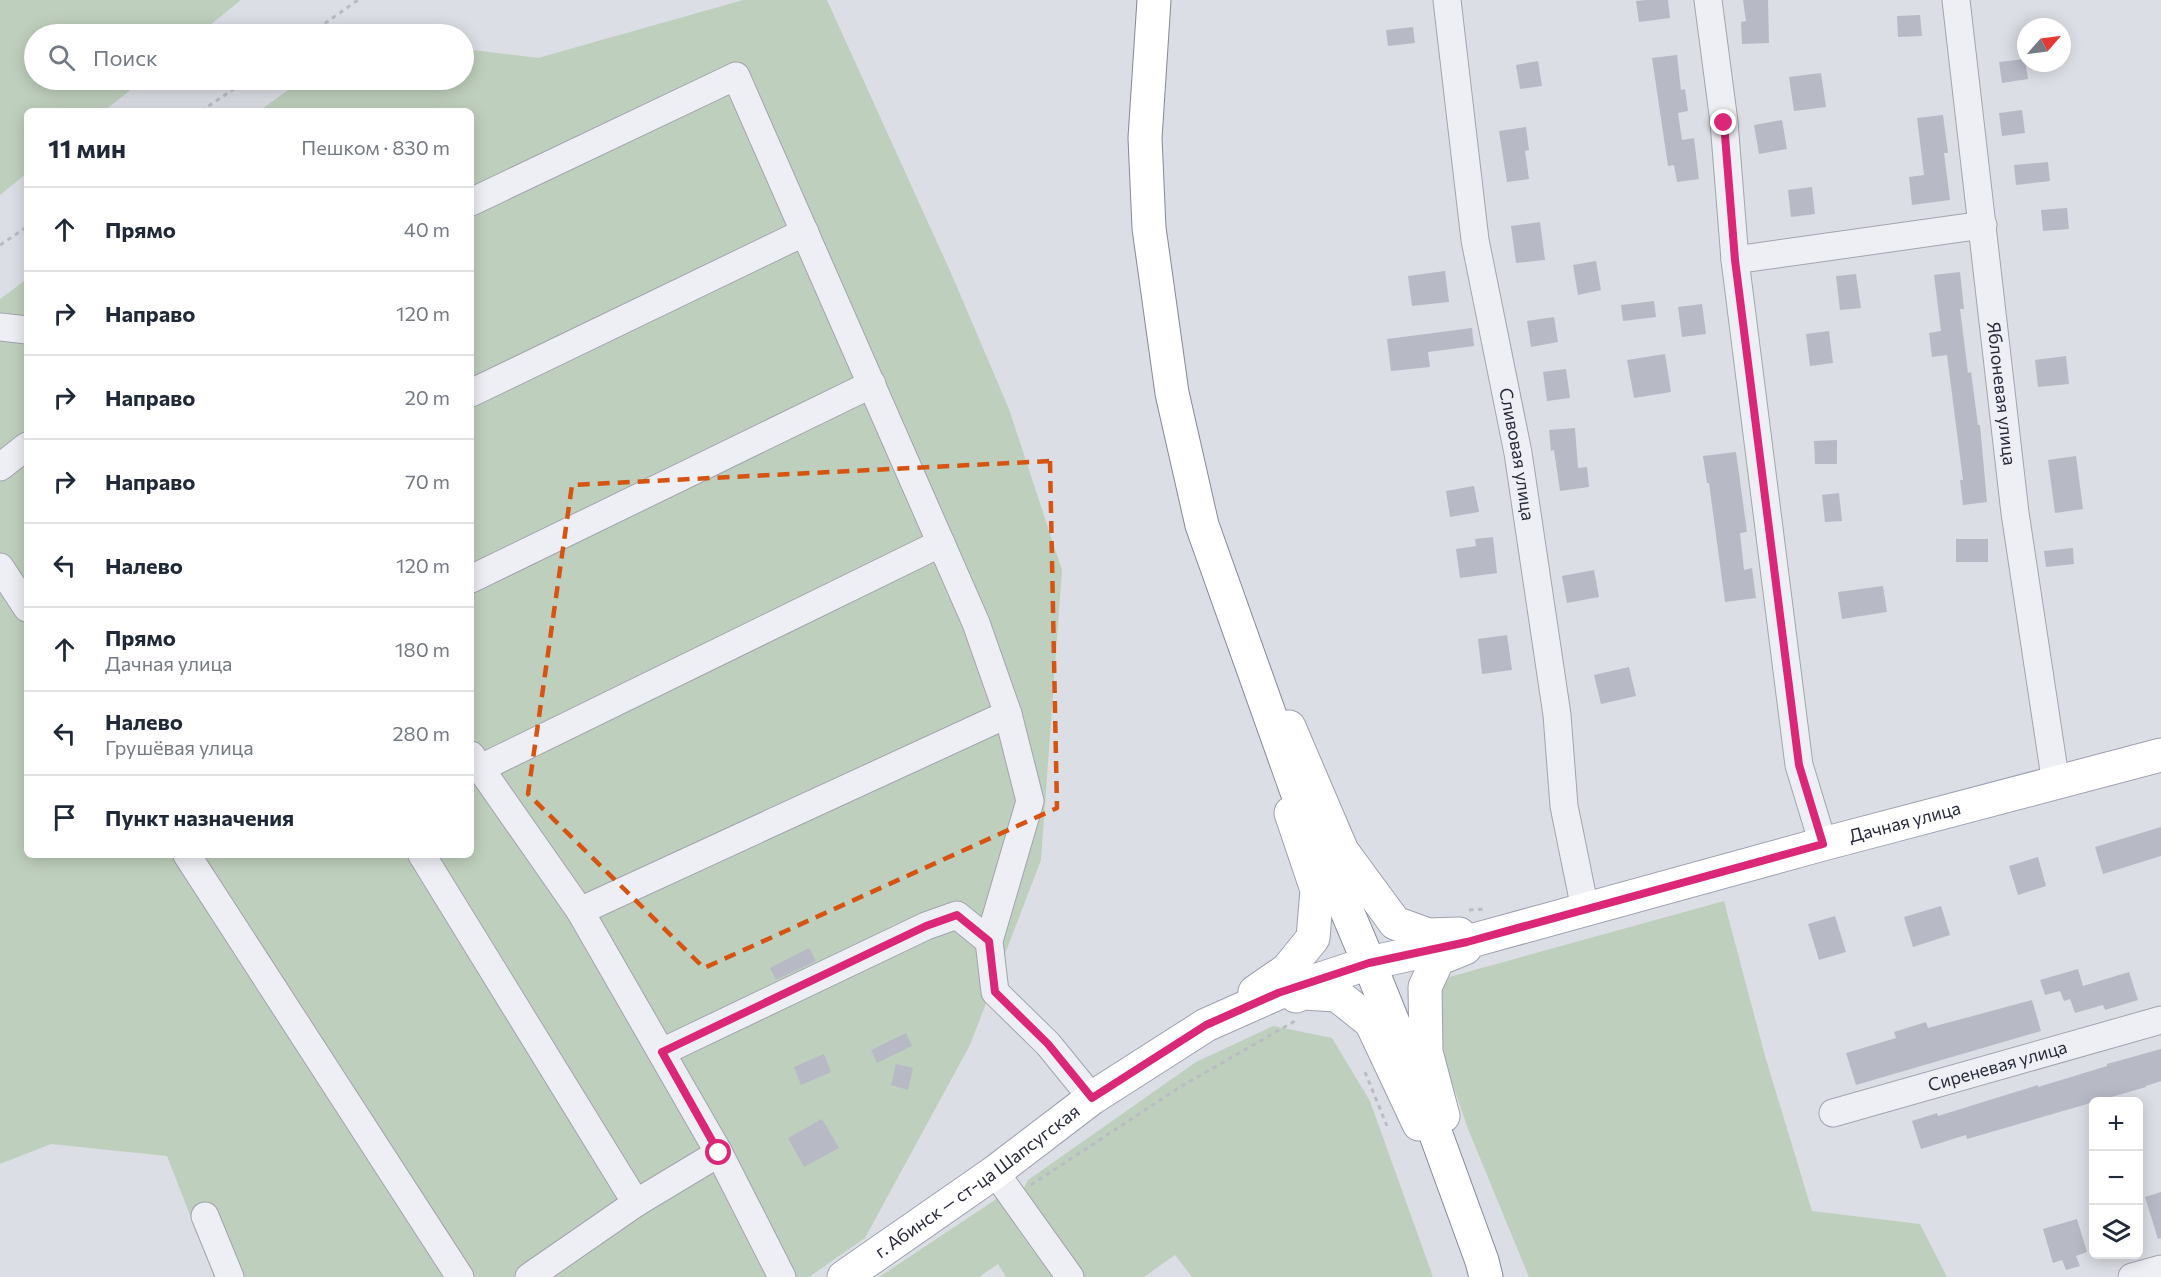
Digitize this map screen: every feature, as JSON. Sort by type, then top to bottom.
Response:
[{"type":"main road","points":[[1154,0],[1145,138],[1149,228],[1172,393],[1202,525],[1264,737],[1317,890],[1313,938],[1287,970],[1206,1025]]},
{"type":"main road","points":[[1202,525],[1342,851],[1395,923],[1428,935],[1500,933]]},
{"type":"main road","points":[[1202,525],[1301,803],[1415,1077],[1487,1272]]},
{"type":"main road","name":"Дачная улица","points":[[1369,963],[1500,933],[1823,844],[2161,755]]},
{"type":"main road","points":[[1487,1272],[1426,1052],[1425,987],[1438,959],[1500,933]]},
{"type":"main road","name":"г. Абинск — ст-ца Шапсугская","points":[[844,1277],[1003,1183],[1092,1098],[1206,1025],[1278,993],[1369,963]]},
{"type":"main road","points":[[1206,1025],[1303,993],[1337,994],[1371,1022],[1487,1272]]},
{"type":"street","name":"Сливовая улица","points":[[1448,0],[1475,240],[1518,453],[1557,715],[1564,806],[1585,909]]},
{"type":"street","points":[[1708,0],[1724,123],[1735,260],[1799,765],[1823,844]]},
{"type":"street","name":"Яблоневая улица","points":[[1956,0],[2015,513],[2056,784]]},
{"type":"street","points":[[474,201],[736,76],[976,622],[1008,714],[1030,801],[989,941],[995,992],[1048,1044],[1092,1098]]},
{"type":"street","points":[[1735,260],[1983,225]]},
{"type":"street","points":[[474,392],[805,232]]},
{"type":"street","points":[[0,327],[24,330]]},
{"type":"street","points":[[474,578],[872,384]]},
{"type":"street","points":[[0,467],[24,448]]},
{"type":"street","points":[[782,1277],[719,1153],[580,911],[475,762],[941,543]]},
{"type":"street","points":[[0,567],[24,604]]},
{"type":"street","points":[[580,911],[1008,714]]},
{"type":"street","points":[[189,858],[460,1277]]},
{"type":"street","points":[[424,858],[636,1203]]},
{"type":"street","points":[[662,1052],[926,926],[957,915],[989,941]]},
{"type":"street","name":"Сиреневая улица","points":[[1833,1113],[2161,1020]]},
{"type":"street","points":[[529,1277],[636,1203],[719,1153]]},
{"type":"street","points":[[1003,1183],[1070,1277]]},
{"type":"street","points":[[205,1216],[230,1277]]},
{"type":"street","points":[[2132,1277],[2161,1269]]},
{"type":"path","points":[[324,24],[358,0]]},
{"type":"path","points":[[205,108],[232,90]]},
{"type":"path","points":[[0,245],[24,229]]},
{"type":"path","points":[[1003,1183],[1032,1184],[1180,1087],[1303,1017]]},
{"type":"path","points":[[1365,1071],[1387,1126]]},
{"type":"highlighted area","points":[[1050,461],[1057,808],[704,968],[528,794],[572,485]]},
{"type":"green space","points":[[0,0],[241,0],[211,24],[24,24],[24,90],[130,90],[108,108],[24,108],[24,175],[0,195]]},
{"type":"green space","points":[[743,0],[827,0],[951,273],[1009,409],[1062,570],[1041,860],[970,1045],[865,1238],[809,1277],[214,1277],[167,1156],[51,1144],[0,1164],[0,299],[24,281],[24,858],[474,858],[474,108],[263,108],[288,90],[474,90],[474,50],[538,58]]},
{"type":"green space","points":[[1724,901],[1765,1056],[1812,1211],[1920,1224],[1947,1277],[1529,1277],[1468,1129],[1429,1015],[1442,979]]},
{"type":"green space","points":[[1273,1026],[1332,1038],[1370,1101],[1433,1277],[1192,1277],[1175,1255],[1144,1277],[1083,1277],[1021,1194],[1028,1180],[1196,1062]]},
{"type":"green space","points":[[998,1198],[1056,1277],[1006,1277],[998,1264],[979,1277],[879,1277]]},
{"type":"building","points":[[1668,0],[1670,18],[1639,22],[1636,1]]},
{"type":"building","points":[[1743,0],[1768,0],[1769,43],[1742,44],[1741,22],[1746,21]]},
{"type":"building","points":[[1920,15],[1922,36],[1898,37],[1897,16]]},
{"type":"building","points":[[1413,27],[1415,43],[1388,46],[1386,30]]},
{"type":"building","points":[[1677,55],[1681,90],[1685,89],[1688,111],[1678,113],[1682,140],[1694,138],[1699,179],[1677,182],[1674,165],[1668,166],[1652,58]]},
{"type":"building","points":[[2017,60],[2017,72],[2027,72],[2028,79],[2002,83],[1999,62]]},
{"type":"building","points":[[1538,61],[1542,86],[1520,89],[1516,65]]},
{"type":"building","points":[[1821,73],[1826,107],[1794,111],[1789,77]]},
{"type":"building","points":[[2022,110],[2025,133],[2002,136],[1999,113]]},
{"type":"building","points":[[1943,115],[1948,153],[1944,153],[1950,200],[1912,205],[1909,177],[1924,175],[1917,118]]},
{"type":"building","points":[[1782,120],[1787,149],[1759,154],[1754,125]]},
{"type":"building","points":[[1526,127],[1529,150],[1525,151],[1529,179],[1507,182],[1499,131]]},
{"type":"building","points":[[2048,162],[2050,181],[2016,185],[2014,165]]},
{"type":"building","points":[[1812,187],[1815,214],[1791,217],[1788,190]]},
{"type":"building","points":[[2067,208],[2069,229],[2043,231],[2041,210]]},
{"type":"building","points":[[1540,222],[1545,260],[1516,263],[1511,226]]},
{"type":"building","points":[[1596,261],[1601,290],[1578,295],[1573,265]]},
{"type":"building","points":[[1445,271],[1449,302],[1412,306],[1408,276]]},
{"type":"building","points":[[1960,272],[1964,309],[1960,309],[1968,373],[1971,372],[1978,425],[1980,425],[1987,502],[1963,505],[1960,480],[1963,480],[1947,355],[1932,357],[1929,333],[1941,331],[1934,275]]},
{"type":"building","points":[[1856,274],[1861,308],[1840,310],[1836,276]]},
{"type":"building","points":[[1654,301],[1656,317],[1623,321],[1621,305]]},
{"type":"building","points":[[1702,304],[1706,334],[1682,337],[1678,307]]},
{"type":"building","points":[[1554,317],[1558,342],[1531,347],[1527,321]]},
{"type":"building","points":[[1472,328],[1474,346],[1428,352],[1430,367],[1391,371],[1387,339]]},
{"type":"building","points":[[1829,331],[1833,363],[1810,366],[1806,334]]},
{"type":"building","points":[[1665,354],[1671,392],[1634,398],[1627,360]]},
{"type":"building","points":[[2066,356],[2069,384],[2038,387],[2035,360]]},
{"type":"building","points":[[1566,369],[1570,398],[1547,401],[1543,372]]},
{"type":"building","points":[[1575,428],[1578,468],[1587,467],[1589,487],[1560,491],[1549,430]]},
{"type":"building","points":[[1837,440],[1837,464],[1815,464],[1814,441]]},
{"type":"building","points":[[1736,452],[1747,532],[1740,533],[1744,570],[1752,568],[1756,598],[1725,602],[1709,483],[1707,483],[1703,456]]},
{"type":"building","points":[[2076,456],[2083,509],[2055,513],[2048,460]]},
{"type":"building","points":[[1474,486],[1479,512],[1450,517],[1446,491]]},
{"type":"building","points":[[1839,493],[1842,521],[1825,522],[1822,495]]},
{"type":"building","points":[[1493,537],[1497,573],[1460,578],[1456,549],[1476,546],[1475,539]]},
{"type":"building","points":[[1956,539],[1988,539],[1988,562],[1956,562]]},
{"type":"building","points":[[2073,548],[2074,564],[2046,567],[2044,551]]},
{"type":"building","points":[[1594,570],[1599,597],[1567,603],[1562,576]]},
{"type":"building","points":[[1883,586],[1887,612],[1842,619],[1838,592]]},
{"type":"building","points":[[1507,635],[1512,670],[1482,674],[1478,639]]},
{"type":"building","points":[[1629,667],[1636,696],[1601,704],[1594,675]]},
{"type":"building","points":[[2161,827],[2161,856],[2103,874],[2095,847]]},
{"type":"building","points":[[2038,857],[2046,886],[2018,895],[2009,866]]},
{"type":"building","points":[[1941,906],[1950,935],[1913,947],[1904,917]]},
{"type":"building","points":[[1835,916],[1846,952],[1819,960],[1808,924]]},
{"type":"building","points":[[809,948],[816,961],[776,980],[770,968]]},
{"type":"building","points":[[2078,969],[2083,986],[2129,972],[2138,1000],[2105,1010],[2103,1005],[2075,1013],[2070,999],[2064,1001],[2060,991],[2045,995],[2040,980]]},
{"type":"building","points":[[2032,1000],[2041,1031],[1856,1085],[1846,1053],[1896,1038],[1894,1032],[1926,1022],[1928,1028]]},
{"type":"building","points":[[906,1033],[912,1046],[877,1063],[871,1050]]},
{"type":"building","points":[[2161,1049],[2161,1081],[2112,1097],[2089,1097],[2089,1104],[1967,1139],[1966,1135],[1921,1149],[1912,1121],[1937,1113],[1938,1116],[2038,1085],[2038,1087],[2107,1066],[2107,1064]]},
{"type":"building","points":[[824,1054],[831,1072],[801,1085],[794,1067]]},
{"type":"building","points":[[896,1064],[913,1068],[908,1090],[891,1085]]},
{"type":"building","points":[[822,1119],[839,1148],[804,1167],[788,1138]]},
{"type":"building","points":[[2161,1192],[2161,1238],[2158,1239],[2145,1197]]},
{"type":"building","points":[[2077,1219],[2087,1252],[2076,1256],[2080,1266],[2066,1270],[2062,1260],[2053,1263],[2043,1229]]},
{"type":"route","points":[[719,1153],[662,1052],[859,960],[926,926],[957,915],[989,941],[995,992],[1048,1044],[1092,1098],[1206,1025],[1278,993],[1369,963],[1467,942],[1823,844],[1799,765],[1735,260],[1724,123]]}]
